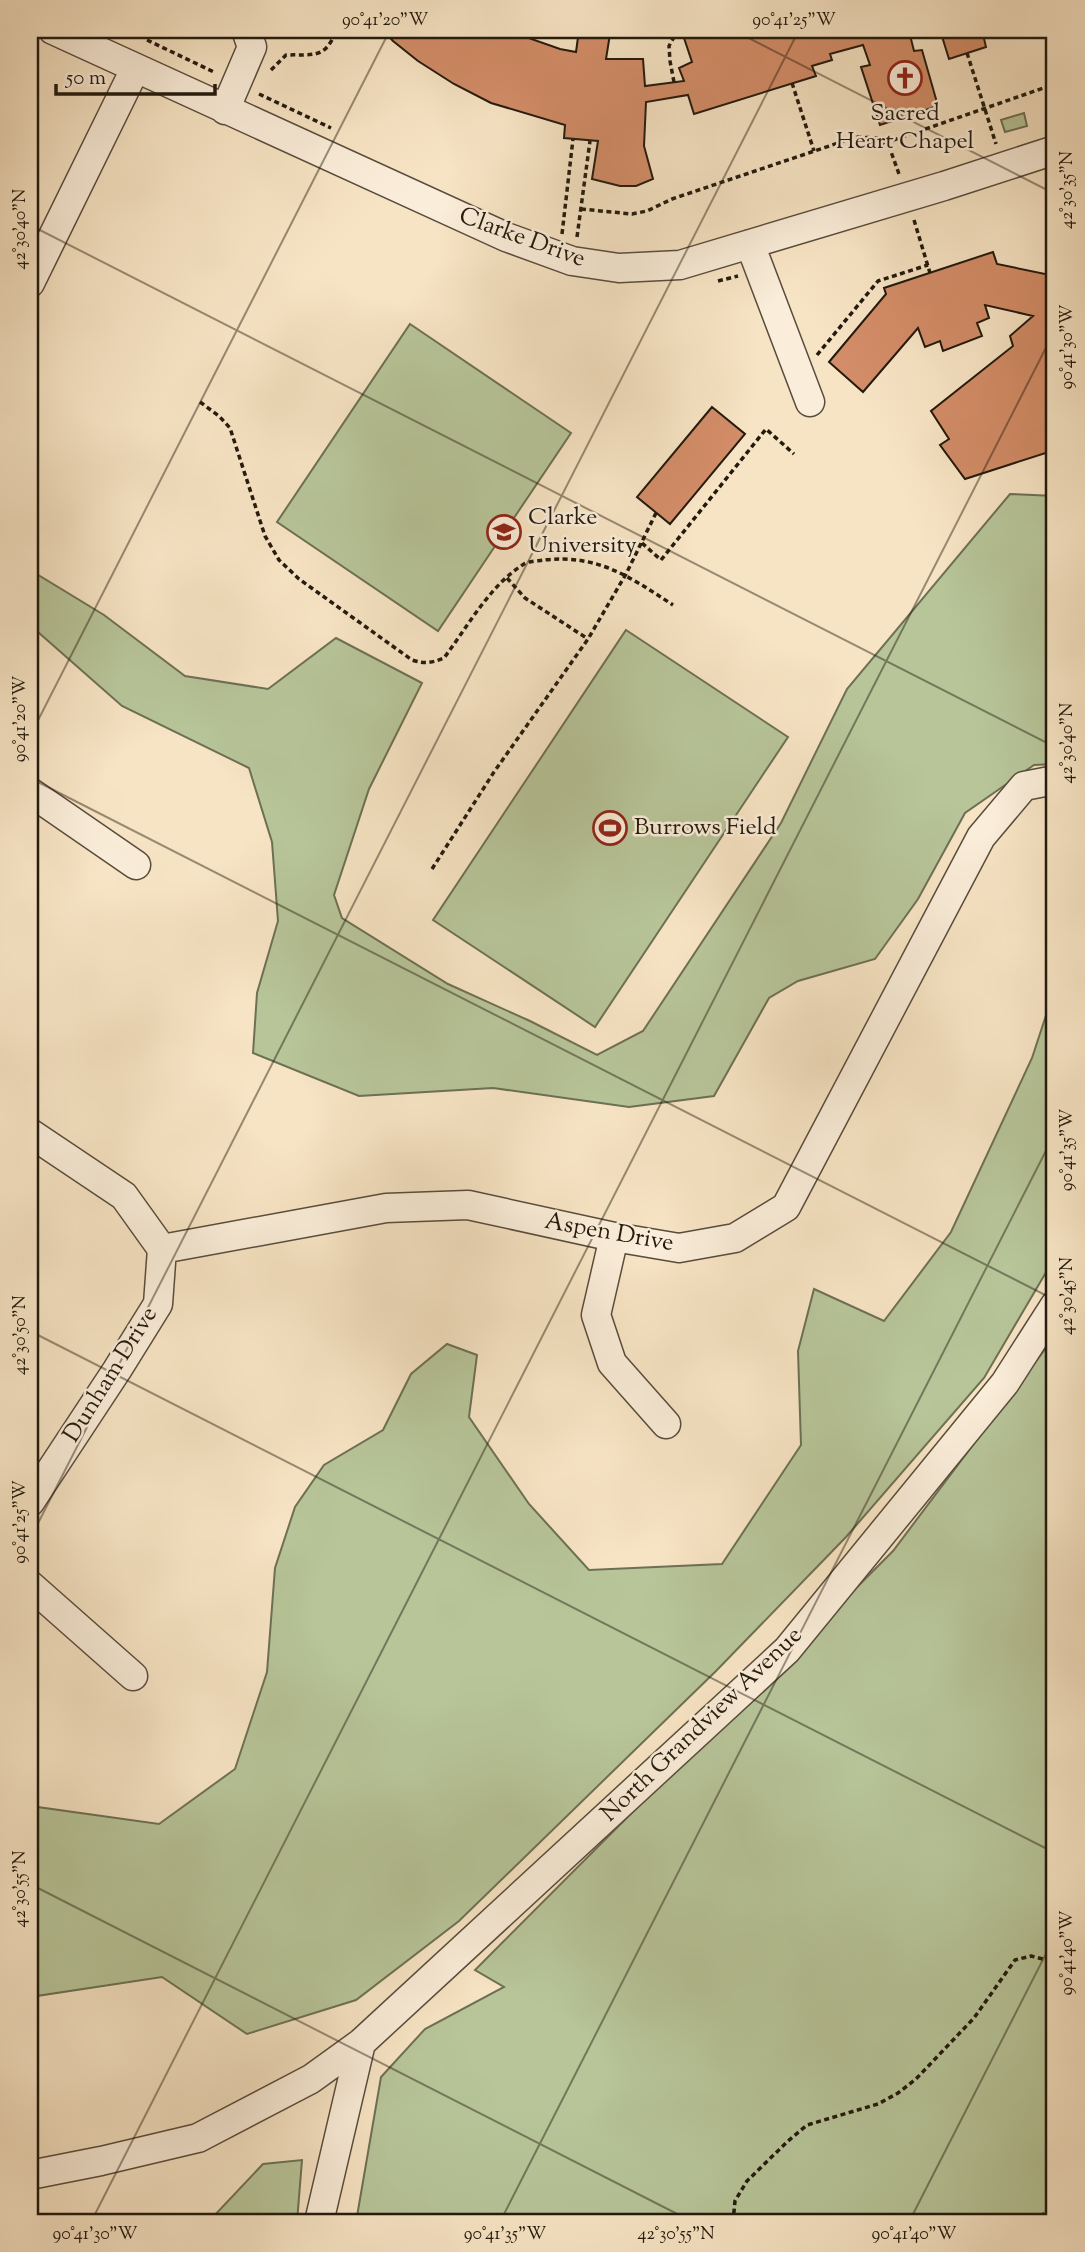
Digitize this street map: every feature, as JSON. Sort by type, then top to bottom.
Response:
[{"type":"street","name":"Clarke Drive","points":[[53,30],[506,237],[572,261],[619,268],[680,265],[755,256],[1055,150]]},
{"type":"street","points":[[225,110],[252,47],[246,30]]},
{"type":"street","points":[[30,283],[135,69]]},
{"type":"street","points":[[755,256],[810,402]]},
{"type":"street","name":"Aspen Drive","points":[[162,1249],[386,1208],[454,1205],[468,1205],[614,1237],[679,1248],[735,1238],[786,1207],[981,837],[1024,786],[1055,780]]},
{"type":"street","points":[[30,792],[136,865]]},
{"type":"street","points":[[30,1133],[124,1196],[162,1249]]},
{"type":"street","points":[[614,1237],[596,1315],[612,1363],[666,1423]]},
{"type":"street","name":"Dunham Drive","points":[[30,1502],[158,1304],[162,1249]]},
{"type":"street","name":"North Grandview Avenue","points":[[30,2175],[198,2138],[311,2079],[361,2043],[787,1650],[1005,1383],[1055,1305]]},
{"type":"street","points":[[30,1585],[133,1676]]},
{"type":"street","points":[[319,2222],[361,2043]]},
{"type":"path","points":[[267,75],[286,55],[308,57],[318,54],[329,46],[336,30]]},
{"type":"path","points":[[674,82],[669,46],[678,30]]},
{"type":"path","points":[[967,53],[1003,167]]},
{"type":"path","points":[[792,83],[814,151]]},
{"type":"path","points":[[259,93],[263,84]]},
{"type":"path","points":[[884,143],[1055,84]]},
{"type":"path","points":[[581,209],[632,214],[646,211],[856,136],[879,138],[890,149],[899,173]]},
{"type":"path","points":[[573,139],[562,234],[577,239],[590,141]]},
{"type":"path","points":[[914,220],[930,273]]},
{"type":"path","points":[[715,282],[755,256]]},
{"type":"path","points":[[800,376],[878,281],[928,265]]},
{"type":"path","points":[[200,402],[230,428],[265,536],[279,560],[299,579],[412,660],[433,663],[444,658],[498,586],[526,562],[563,558],[606,567],[626,574],[673,605]]},
{"type":"path","points":[[642,543],[662,560],[766,429],[794,454]]},
{"type":"path","points":[[432,869],[587,639],[626,574],[656,513]]},
{"type":"path","points":[[507,578],[526,598],[587,639]]},
{"type":"path","points":[[733,2222],[735,2201],[747,2182],[807,2125],[878,2104],[916,2079],[968,2025],[1015,1960],[1031,1956],[1055,1962]]},
{"type":"path","points":[[1034,2222],[1051,2208]]},
{"type":"green space","points":[[1024,113],[1027,126],[1005,132],[1001,120]]},
{"type":"green space","points":[[410,324],[571,433],[438,631],[277,522]]},
{"type":"green space","points":[[1010,494],[1055,496],[1055,764],[1034,765],[965,813],[918,899],[875,959],[798,981],[769,998],[714,1096],[629,1107],[493,1088],[359,1096],[253,1053],[257,993],[278,921],[272,842],[249,768],[122,706],[30,625],[30,570],[104,615],[185,676],[268,689],[336,638],[422,683],[369,789],[334,895],[342,918],[448,984],[597,1055],[643,1031],[781,823],[847,689]]},
{"type":"green space","name":"Burrows Field","points":[[626,630],[788,737],[595,1027],[433,920]]},
{"type":"green space","points":[[1055,988],[1055,1257],[984,1378],[846,1537],[716,1671],[459,1921],[356,2000],[247,2034],[162,1977],[30,1997],[30,1806],[159,1824],[235,1769],[267,1672],[275,1568],[295,1507],[324,1465],[383,1430],[411,1374],[447,1344],[477,1355],[469,1417],[529,1504],[589,1570],[722,1564],[801,1445],[798,1351],[814,1289],[884,1321],[951,1232],[1032,1058]]},
{"type":"green space","points":[[1055,1336],[1055,2222],[356,2222],[381,2077],[425,2029],[504,1987],[475,1970],[893,1551]]},
{"type":"green space","points":[[302,2160],[297,2222],[211,2222],[263,2164]]},
{"type":"building","points":[[383,30],[506,30],[576,52],[579,30],[610,34],[606,59],[643,59],[645,86],[684,81],[679,68],[692,62],[684,38],[710,30],[803,30],[805,36],[823,30],[913,30],[909,31],[914,51],[922,50],[938,106],[880,125],[861,67],[870,65],[863,45],[830,54],[832,60],[812,66],[816,76],[694,114],[688,95],[646,102],[644,146],[653,179],[636,186],[620,186],[592,179],[598,141],[564,138],[565,125],[491,103],[454,84],[418,61]]},
{"type":"building","points":[[383,30],[506,30],[576,52],[579,30],[610,34],[606,59],[643,59],[645,86],[684,81],[679,68],[692,62],[684,38],[710,30],[803,30],[805,36],[823,30],[913,30],[909,31],[914,51],[922,50],[938,106],[880,125],[861,67],[870,65],[863,45],[830,54],[832,60],[812,66],[816,76],[694,114],[688,95],[646,102],[644,146],[653,179],[636,186],[620,186],[592,179],[598,141],[564,138],[565,125],[491,103],[454,84],[418,61]]},
{"type":"building","points":[[940,30],[982,30],[986,47],[949,59]]},
{"type":"building","points":[[940,30],[982,30],[986,47],[949,59]]},
{"type":"building","points":[[993,252],[997,264],[1055,276],[1055,450],[965,479],[940,445],[949,439],[931,411],[1013,346],[1010,336],[1033,316],[985,305],[989,318],[977,323],[982,336],[943,351],[940,341],[925,347],[918,328],[863,392],[829,362],[886,294],[884,288]]},
{"type":"building","points":[[712,407],[745,434],[670,524],[637,497]]},
{"type":"place","name":"Sacred Heart Chapel","points":[[905,78]]},
{"type":"place","name":"Clarke University","points":[[504,532]]},
{"type":"place","name":"Burrows Field","points":[[610,828]]}]
